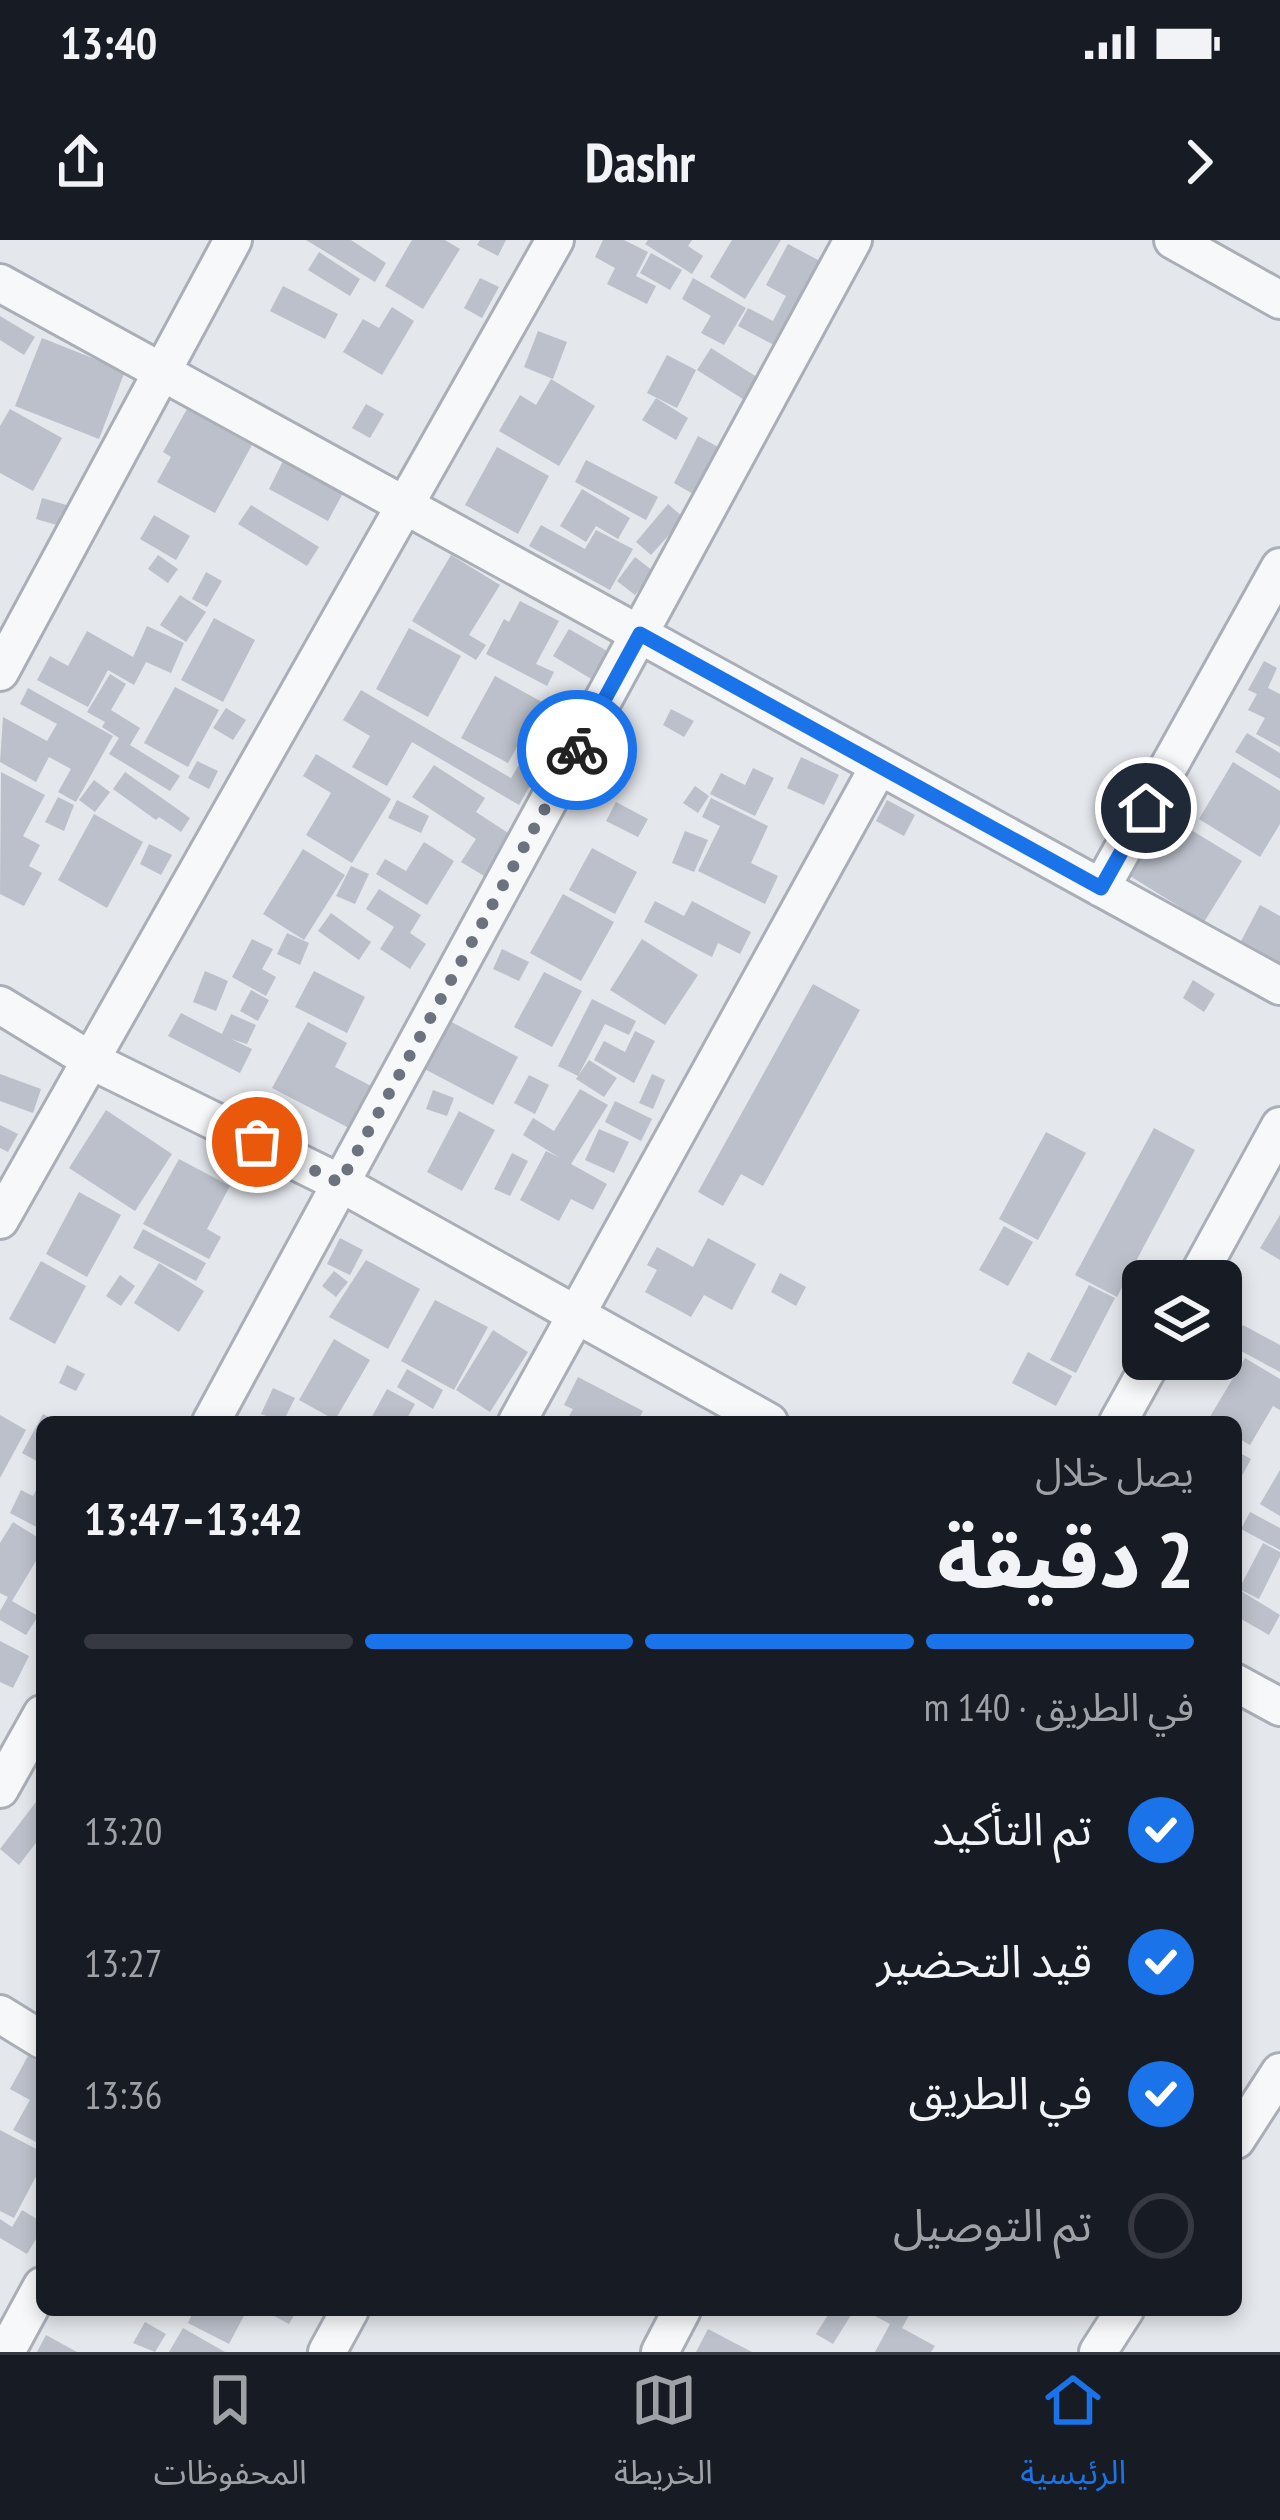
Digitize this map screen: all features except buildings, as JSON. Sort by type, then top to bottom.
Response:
[{"type":"street","points":[[0,672],[233,240]]},
{"type":"street","points":[[0,1220],[555,240]]},
{"type":"street","points":[[214,1416],[853,240]]},
{"type":"street","points":[[1173,240],[1280,300]]},
{"type":"street","points":[[0,283],[1280,986]]},
{"type":"street","points":[[1101,888],[1280,568]]},
{"type":"street","points":[[520,1416],[879,766]]},
{"type":"street","points":[[0,1004],[90,1060],[340,1183],[759,1416]]},
{"type":"street","points":[[1207,1260],[1280,1126]]},
{"type":"street","points":[[1121,1416],[1141,1380]]},
{"type":"street","points":[[1242,1686],[1280,1707]]},
{"type":"street","points":[[0,1789],[29,1725]]},
{"type":"street","points":[[0,2014],[36,2036]]},
{"type":"street","points":[[1242,2131],[1280,2072]]},
{"type":"street","points":[[6,2352],[36,2297]]},
{"type":"street","points":[[327,2352],[347,2316]]},
{"type":"street","points":[[660,2352],[679,2316]]},
{"type":"street","points":[[1098,2352],[1121,2316]]},
{"type":"way so far","points":[[257,1142],[340,1183],[577,750]]},
{"type":"route","points":[[577,750],[640,634],[1101,888],[1146,808]]}]
